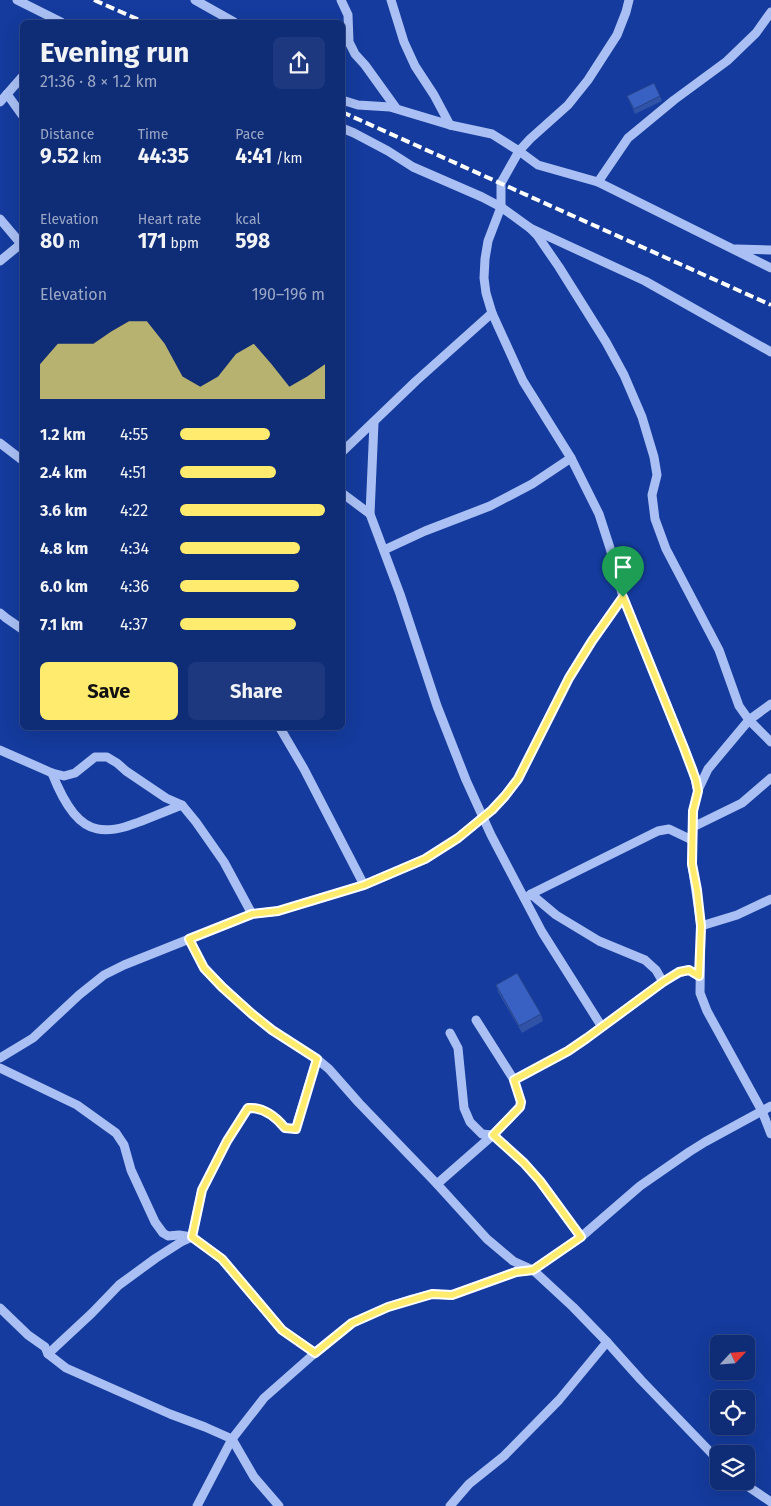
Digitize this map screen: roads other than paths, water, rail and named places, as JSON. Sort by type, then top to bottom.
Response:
[{"type":"street","points":[[17,0],[57,20]]},
{"type":"street","points":[[195,0],[230,20]]},
{"type":"street","points":[[341,0],[348,15],[349,42],[354,54],[365,65],[396,108]]},
{"type":"street","points":[[391,0],[404,42],[415,66],[434,95],[450,125]]},
{"type":"street","points":[[628,0],[626,12],[617,35],[588,80],[568,104],[519,151],[501,183],[501,207],[488,241],[484,278],[492,314],[523,381],[571,458],[599,514],[623,597],[687,755],[698,791]]},
{"type":"street","points":[[598,182],[628,138],[674,100],[727,61],[756,34],[771,12]]},
{"type":"street","points":[[0,102],[20,79]]},
{"type":"street","points":[[7,94],[20,111]]},
{"type":"street","points":[[345,101],[358,105],[390,106],[450,125],[492,134],[538,165],[598,182],[771,268]]},
{"type":"street","points":[[345,129],[354,132],[413,167],[501,207],[530,228],[645,280],[771,352]]},
{"type":"street","points":[[0,219],[20,242]]},
{"type":"street","points":[[530,228],[546,248],[578,297],[624,375],[642,417],[654,457],[657,475],[652,495],[655,519],[666,549],[719,650],[739,706],[749,720],[771,742]]},
{"type":"street","points":[[0,261],[20,246]]},
{"type":"street","points":[[734,249],[771,250]]},
{"type":"street","points":[[345,449],[416,381],[492,314]]},
{"type":"street","points":[[374,423],[370,514],[437,706],[482,818],[528,897],[547,941],[602,1027]]},
{"type":"street","points":[[0,443],[20,458]]},
{"type":"street","points":[[384,550],[425,531],[490,506],[532,484],[571,458]]},
{"type":"street","points":[[345,495],[370,514]]},
{"type":"street","points":[[0,1058],[33,1038],[104,975],[124,965],[252,914],[278,911],[364,885],[425,859],[458,838],[505,796],[518,779],[569,678],[623,597]]},
{"type":"street","points":[[0,613],[20,628]]},
{"type":"street","points":[[771,704],[749,720],[708,769],[698,791],[693,811],[692,840],[692,864],[701,926],[700,993],[706,1011],[762,1111],[771,1134]]},
{"type":"street","points":[[281,730],[308,776],[364,885]]},
{"type":"street","points":[[0,750],[52,773],[69,776],[95,757],[107,757],[166,798],[182,805],[224,862],[252,914]]},
{"type":"street","points":[[52,773],[71,811],[89,827],[104,830],[122,829],[182,805]]},
{"type":"street","points":[[693,827],[742,803],[771,778]]},
{"type":"street","points":[[528,897],[664,829],[669,829],[692,840]]},
{"type":"street","points":[[528,897],[599,941],[645,960],[656,970],[663,982]]},
{"type":"street","points":[[701,926],[738,914],[771,899]]},
{"type":"street","points":[[189,939],[204,968],[222,987],[272,1030],[329,1069],[359,1104],[438,1184],[487,1239],[513,1261],[533,1270],[573,1307],[710,1452]]},
{"type":"street","points":[[514,1080],[568,1051],[679,972],[689,970],[699,976]]},
{"type":"street","points":[[438,1184],[493,1135],[520,1107],[521,1102],[514,1080],[476,1020]]},
{"type":"street","points":[[450,1033],[458,1048],[464,1108],[470,1122],[482,1134],[493,1135],[524,1163],[540,1181],[581,1237]]},
{"type":"street","points":[[192,1237],[202,1190],[227,1141],[248,1108],[262,1110],[275,1117],[285,1128],[296,1129],[317,1059]]},
{"type":"street","points":[[0,1068],[77,1105],[116,1133],[124,1145],[131,1170],[155,1222],[163,1233],[168,1236],[192,1237],[222,1259],[282,1330],[315,1353]]},
{"type":"street","points":[[197,1506],[232,1439],[264,1398],[352,1323],[388,1307],[432,1294],[452,1295],[516,1272],[533,1270],[581,1237],[640,1186],[689,1152],[771,1106]]},
{"type":"street","points":[[48,1354],[92,1313],[119,1284],[156,1258],[192,1237]]},
{"type":"street","points":[[0,1308],[28,1335],[44,1347],[48,1354],[66,1368],[232,1439],[254,1477],[279,1506]]},
{"type":"street","points":[[450,1506],[469,1484],[504,1456],[559,1400],[607,1342]]},
{"type":"street","points":[[753,1490],[771,1502]]},
{"type":"railway","points":[[94,0],[139,20]]},
{"type":"railway","points":[[345,113],[771,305]]}]
